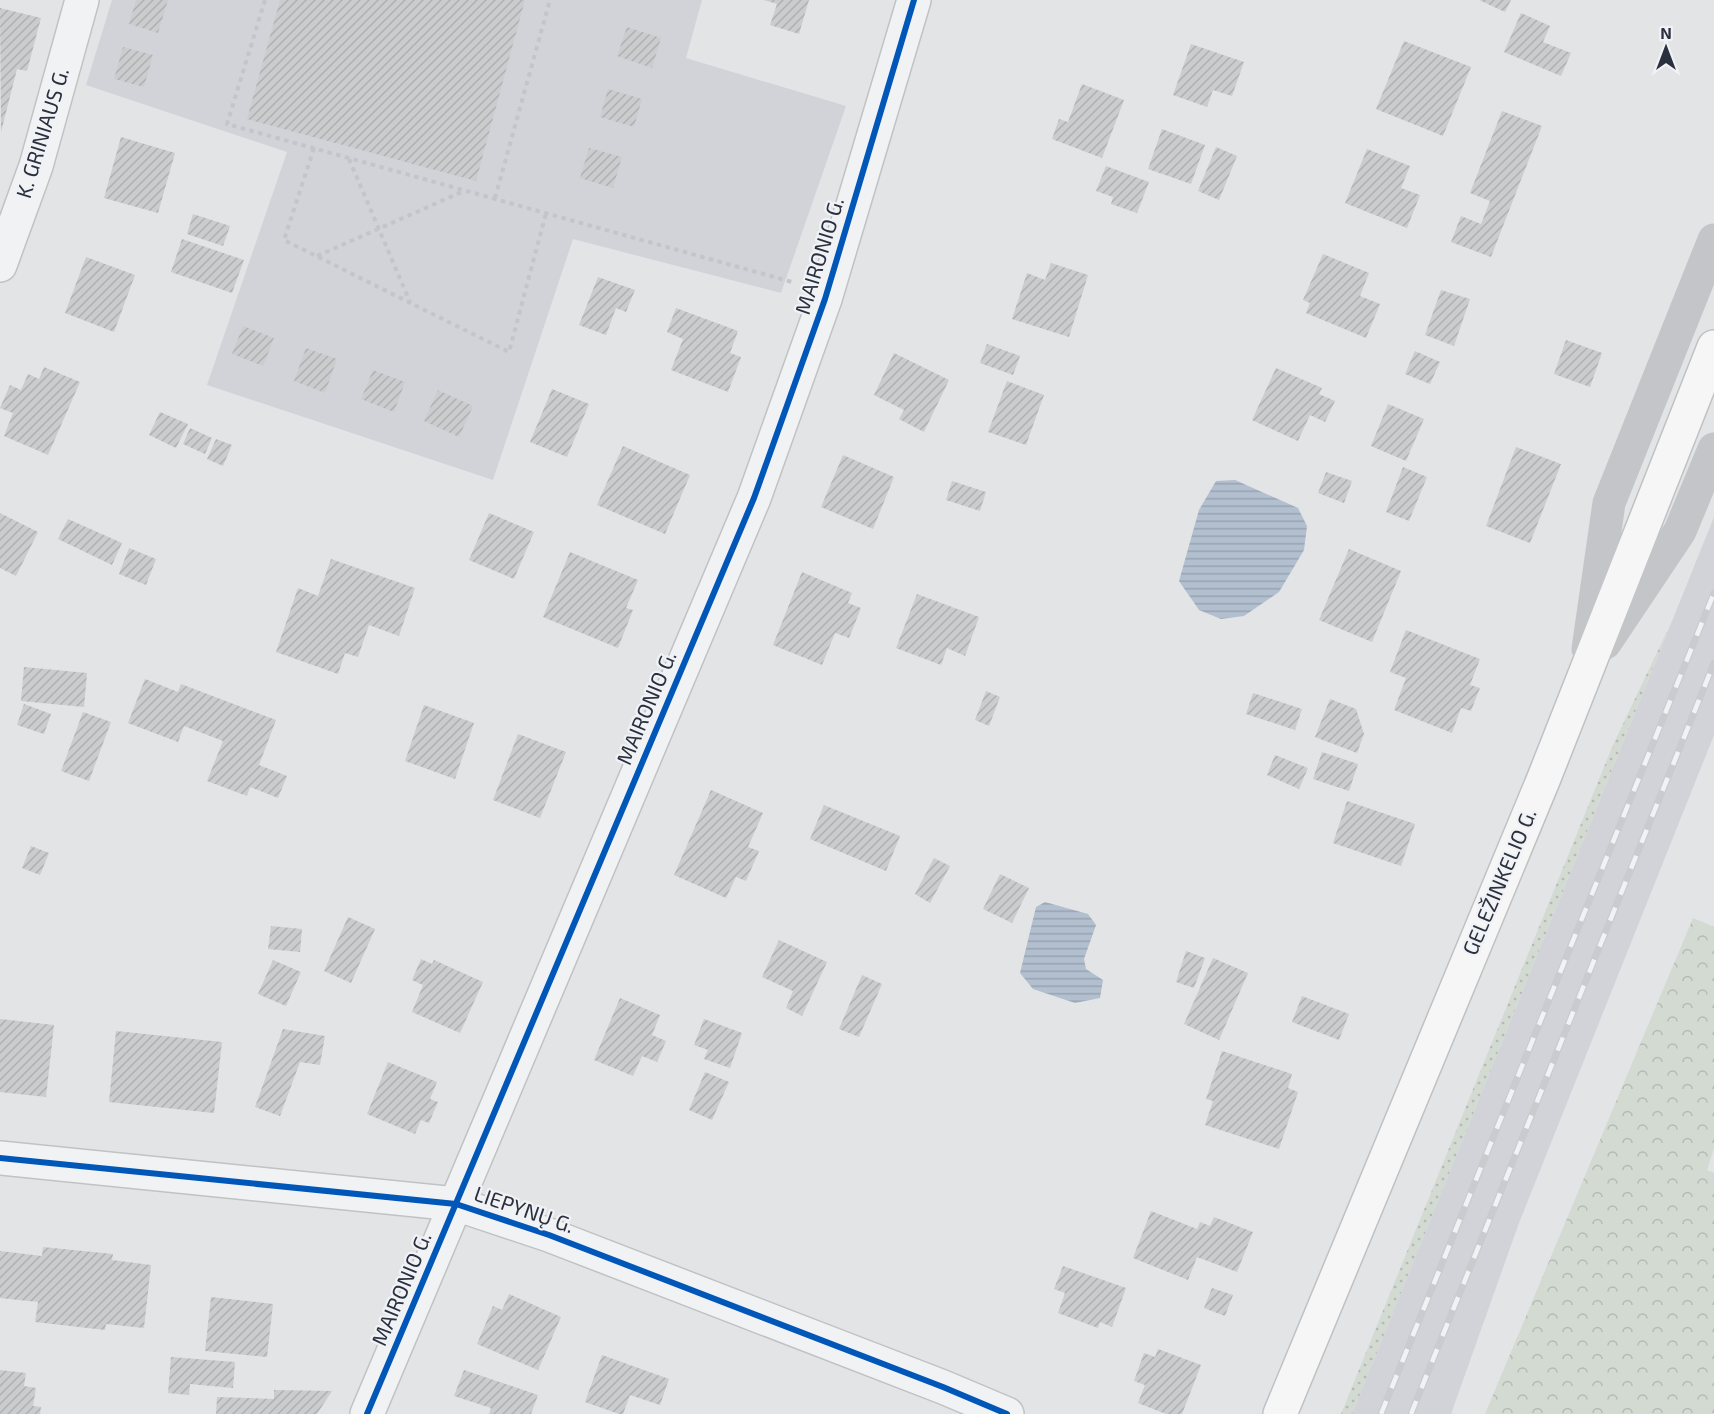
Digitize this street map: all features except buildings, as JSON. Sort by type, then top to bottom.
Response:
[{"type":"main road","name":"GELEŽINKELIO G.","points":[[1280,1414],[1535,800],[1714,347]]},
{"type":"street","name":"K. GRINIAUS G.","points":[[0,265],[36,166],[82,0]]},
{"type":"street","name":"MAIRONIO G.","points":[[367,1414],[754,498],[825,299],[914,0]]},
{"type":"street","points":[[1584,675],[1609,503],[1714,240]]},
{"type":"street","points":[[1584,675],[1680,531],[1714,449]]},
{"type":"street","name":"LIEPYNŲ G.","points":[[0,1158],[456,1204],[549,1235],[943,1387],[1007,1414]]},
{"type":"path","points":[[265,0],[227,124],[786,279],[825,299]]},
{"type":"path","points":[[495,198],[550,0]]},
{"type":"path","points":[[314,148],[284,240],[509,352],[546,213]]},
{"type":"path","points":[[349,158],[410,302]]},
{"type":"path","points":[[316,256],[465,190]]},
{"type":"shaded area","points":[[112,0],[702,0],[686,58],[846,106],[781,293],[573,239],[493,480],[207,385],[287,152],[86,85]]},
{"type":"shaded area","points":[[1714,517],[1714,735],[1519,1223],[1451,1414],[1352,1414]]},
{"type":"green space","points":[[1671,623],[1352,1414],[1341,1414],[1613,745]]},
{"type":"green space","points":[[1693,918],[1714,927],[1714,1148],[1707,1170],[1714,1173],[1714,1414],[1485,1414]]},
{"type":"water","points":[[1235,480],[1298,508],[1307,526],[1304,550],[1279,592],[1244,616],[1221,619],[1199,610],[1179,581],[1199,510],[1216,481]]},
{"type":"water","points":[[1045,902],[1088,914],[1096,925],[1084,959],[1086,969],[1103,980],[1100,998],[1075,1003],[1033,989],[1020,973],[1036,907]]},
{"type":"railway","points":[[1381,1414],[1714,593]]},
{"type":"railway","points":[[1411,1414],[1714,663]]},
{"type":"cycle path","points":[[367,1414],[754,498],[825,299],[914,0]]},
{"type":"cycle path","points":[[0,1158],[456,1204],[549,1235],[943,1387],[1007,1414]]}]
